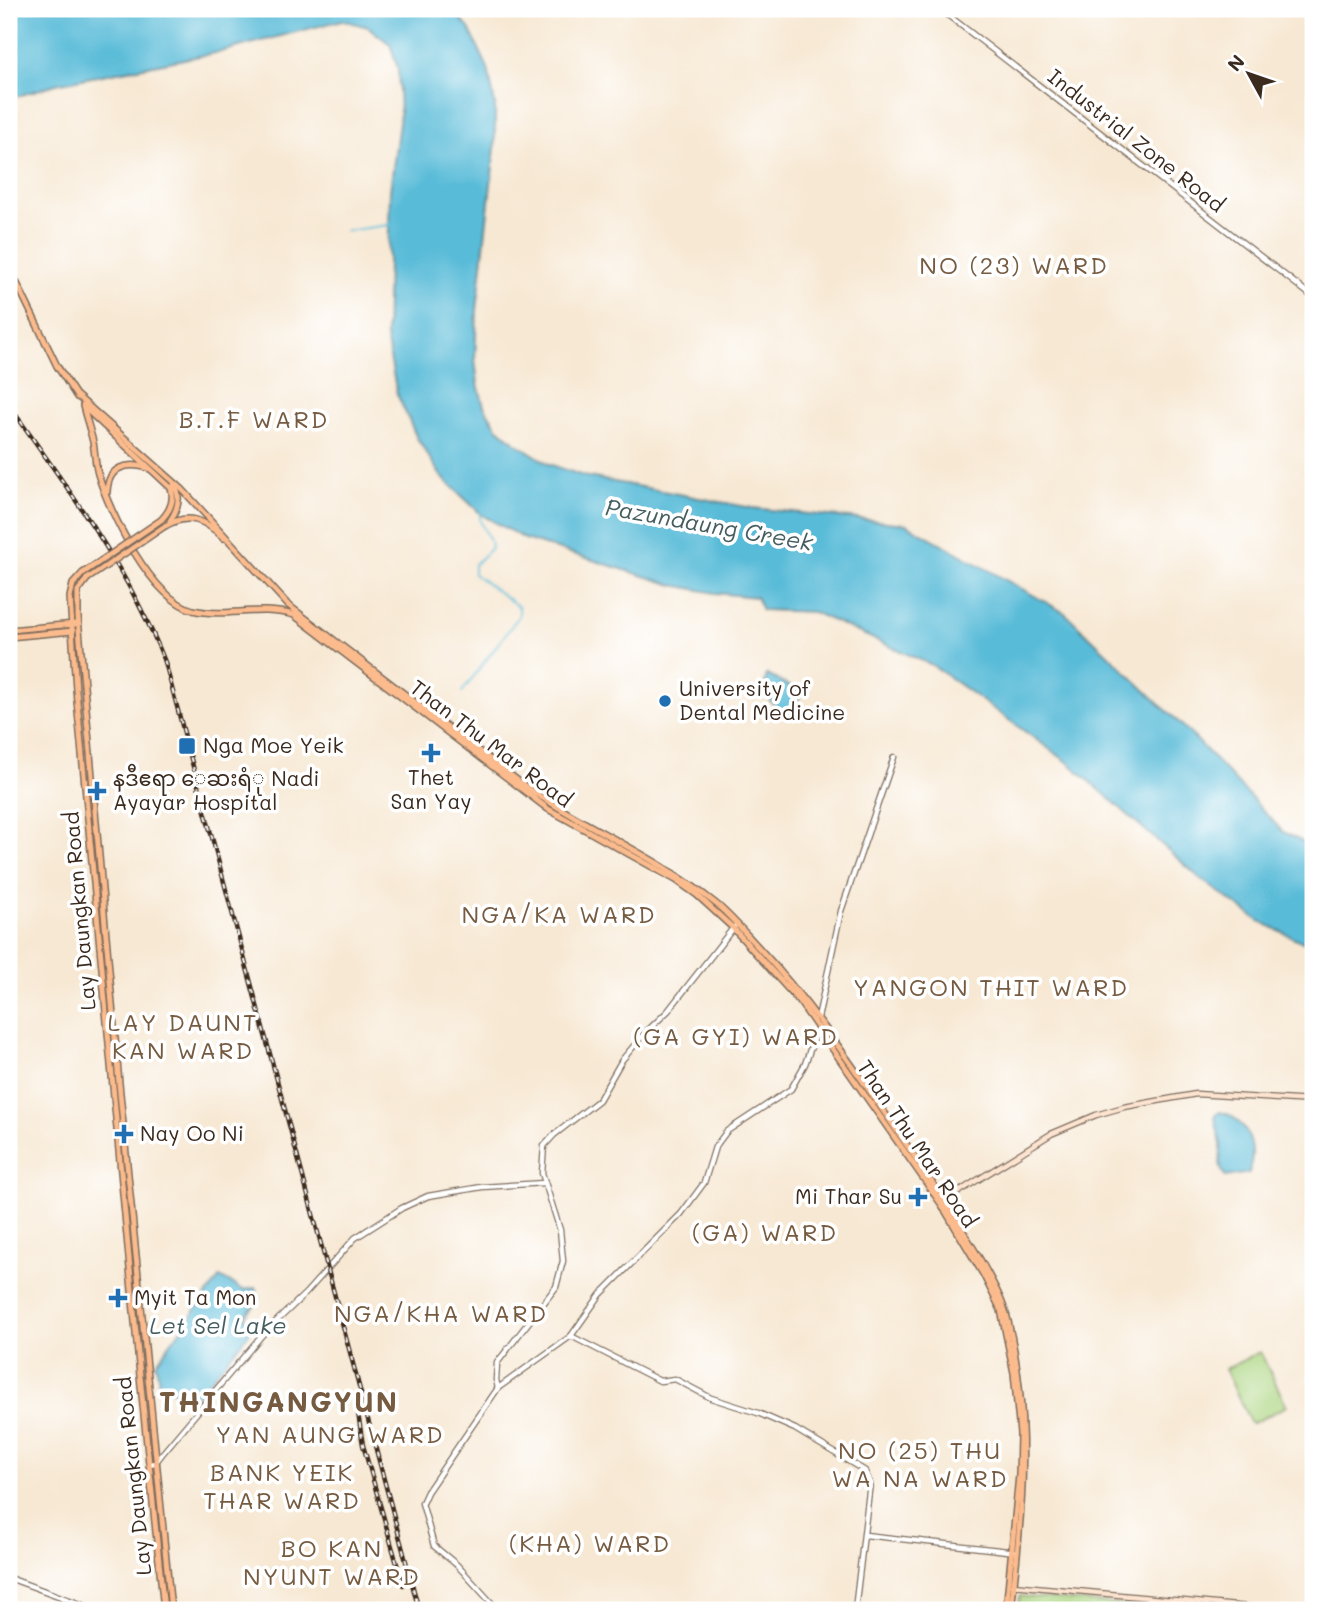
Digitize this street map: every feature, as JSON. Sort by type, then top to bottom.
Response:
[{"type":"main road","points":[[9,267],[52,356],[83,406],[171,488],[171,507],[163,523]]},
{"type":"main road","points":[[76,395],[205,512],[245,557]]},
{"type":"main road","name":"Than Thu Mar Road","points":[[83,406],[93,442],[97,472],[107,497],[138,556],[157,582],[181,605],[209,612],[264,609],[295,613]]},
{"type":"main road","points":[[150,460],[176,488],[179,496],[175,513],[163,523]]},
{"type":"main road","points":[[107,497],[108,482],[112,474],[120,468],[130,465],[153,470]]},
{"type":"main road","points":[[163,523],[196,518],[209,524],[245,557]]},
{"type":"main road","name":"Lay Daungkan Road","points":[[163,523],[83,573],[71,591],[92,781],[164,1610]]},
{"type":"main road","name":"Lay Daungkan Road","points":[[119,1112],[84,782],[75,628],[77,595],[87,579],[163,523]]},
{"type":"main road","name":"Than Thu Mar Road","points":[[245,557],[295,613],[526,787],[562,811],[679,875],[718,905],[818,1027],[943,1202]]},
{"type":"main road","points":[[9,631],[75,628]]},
{"type":"main road","points":[[9,637],[75,628]]},
{"type":"main road","points":[[84,782],[92,781]]},
{"type":"main road","points":[[87,818],[95,817]]},
{"type":"main road","name":"Than Thu Mar Road","points":[[735,926],[781,972],[818,1018],[943,1202],[997,1291],[1010,1331],[1018,1372],[1024,1434],[1015,1552],[1006,1610]]},
{"type":"main road","points":[[943,1202],[1051,1134],[1096,1115],[1124,1107],[1196,1094],[1313,1101]]},
{"type":"main road","name":"Lay Daungkan Road","points":[[152,1463],[171,1610]]},
{"type":"main road","points":[[1011,1585],[1280,1610]]},
{"type":"main road","name":"Than Thu Mar Road","points":[[1011,1585],[1011,1610]]},
{"type":"street","name":"Industrial Zone Road","points":[[940,9],[1313,297]]},
{"type":"street","points":[[498,1610],[430,1540],[422,1503],[427,1492],[498,1388],[571,1336],[600,1294],[662,1235],[696,1196],[708,1173],[715,1147],[727,1130],[791,1089],[805,1065],[818,1027],[820,1004],[841,911],[894,757]]},
{"type":"street","points":[[498,1388],[497,1363],[556,1287],[560,1278],[563,1261],[561,1230],[544,1182],[541,1158],[544,1146],[599,1100],[622,1060],[668,1010],[735,926]]},
{"type":"street","points":[[152,1463],[261,1335],[306,1293],[355,1238],[402,1208],[428,1196],[482,1187],[544,1182]]},
{"type":"street","points":[[571,1336],[660,1381],[675,1379],[711,1398],[758,1413],[795,1429],[858,1464],[865,1471],[870,1483],[855,1610]]},
{"type":"street","points":[[865,1535],[1015,1552]]},
{"type":"street","points":[[9,1578],[97,1610]]},
{"type":"green space","points":[[1260,1352],[1287,1406],[1251,1424],[1225,1369]]},
{"type":"green space","points":[[1020,1596],[1179,1610],[1018,1610]]},
{"type":"water","name":"Pazundaung Creek","points":[[27,9],[451,9],[469,28],[488,68],[495,105],[495,148],[477,310],[475,359],[484,406],[497,427],[549,464],[583,476],[752,508],[906,524],[1065,613],[1192,735],[1283,832],[1313,847],[1313,947],[1259,921],[1202,880],[1069,763],[932,665],[813,612],[762,610],[756,597],[673,585],[525,539],[482,515],[441,476],[417,438],[397,394],[386,337],[390,191],[400,114],[398,69],[390,44],[368,27],[342,20],[220,52],[56,84],[9,99],[9,18]]},
{"type":"water","points":[[767,675],[802,692],[790,716],[778,710],[762,690]]},
{"type":"water","points":[[1220,1112],[1237,1120],[1249,1137],[1252,1153],[1249,1173],[1226,1177],[1223,1173],[1215,1115]]},
{"type":"water","name":"Let Sel Lake","points":[[220,1277],[243,1290],[256,1288],[259,1300],[245,1316],[250,1332],[193,1401],[159,1384],[156,1363]]},
{"type":"waterway","points":[[345,231],[389,225]]},
{"type":"waterway","points":[[462,692],[519,616],[519,607],[474,574],[474,565],[491,548],[480,513]]},
{"type":"railway","points":[[9,405],[74,497],[114,560],[133,593],[165,662],[419,1610]]},
{"type":"railway","points":[[358,1413],[363,1445],[403,1585]]},
{"type":"place","name":"University of Dental Medicine","points":[[665,701]]},
{"type":"place","name":"Nga Moe Yeik","points":[[187,746]]},
{"type":"place","name":"Thet San Yay","points":[[431,753]]},
{"type":"place","name":"နဒီဧရာ ေဆးရံု Nadi Ayayar Hospital","points":[[97,791]]},
{"type":"place","name":"Nay Oo Ni","points":[[124,1134]]},
{"type":"place","name":"Mi Thar Su","points":[[918,1197]]},
{"type":"place","name":"Myit Ta Mon","points":[[118,1298]]},
{"type":"district","name":"NO (23) WARD","points":[[1014,266]]},
{"type":"district","name":"B.T.F WARD","points":[[254,420]]},
{"type":"district","name":"NGA/KA WARD","points":[[559,915]]},
{"type":"district","name":"YANGON THIT WARD","points":[[991,988]]},
{"type":"district","name":"LAY DAUNT KAN WARD","points":[[183,1037]]},
{"type":"district","name":"(GA GYI) WARD","points":[[736,1037]]},
{"type":"district","name":"(GA) WARD","points":[[765,1233]]},
{"type":"district","name":"NGA/KHA WARD","points":[[441,1314]]},
{"type":"district","name":"THINGANGYUN","points":[[279,1402]]},
{"type":"district","name":"YAN AUNG WARD","points":[[330,1435]]},
{"type":"district","name":"NO (25) THU WA NA WARD","points":[[920,1465]]},
{"type":"district","name":"BANK YEIK THAR WARD","points":[[282,1487]]},
{"type":"district","name":"(KHA) WARD","points":[[590,1544]]},
{"type":"district","name":"BO KAN NYUNT WARD","points":[[332,1563]]}]
